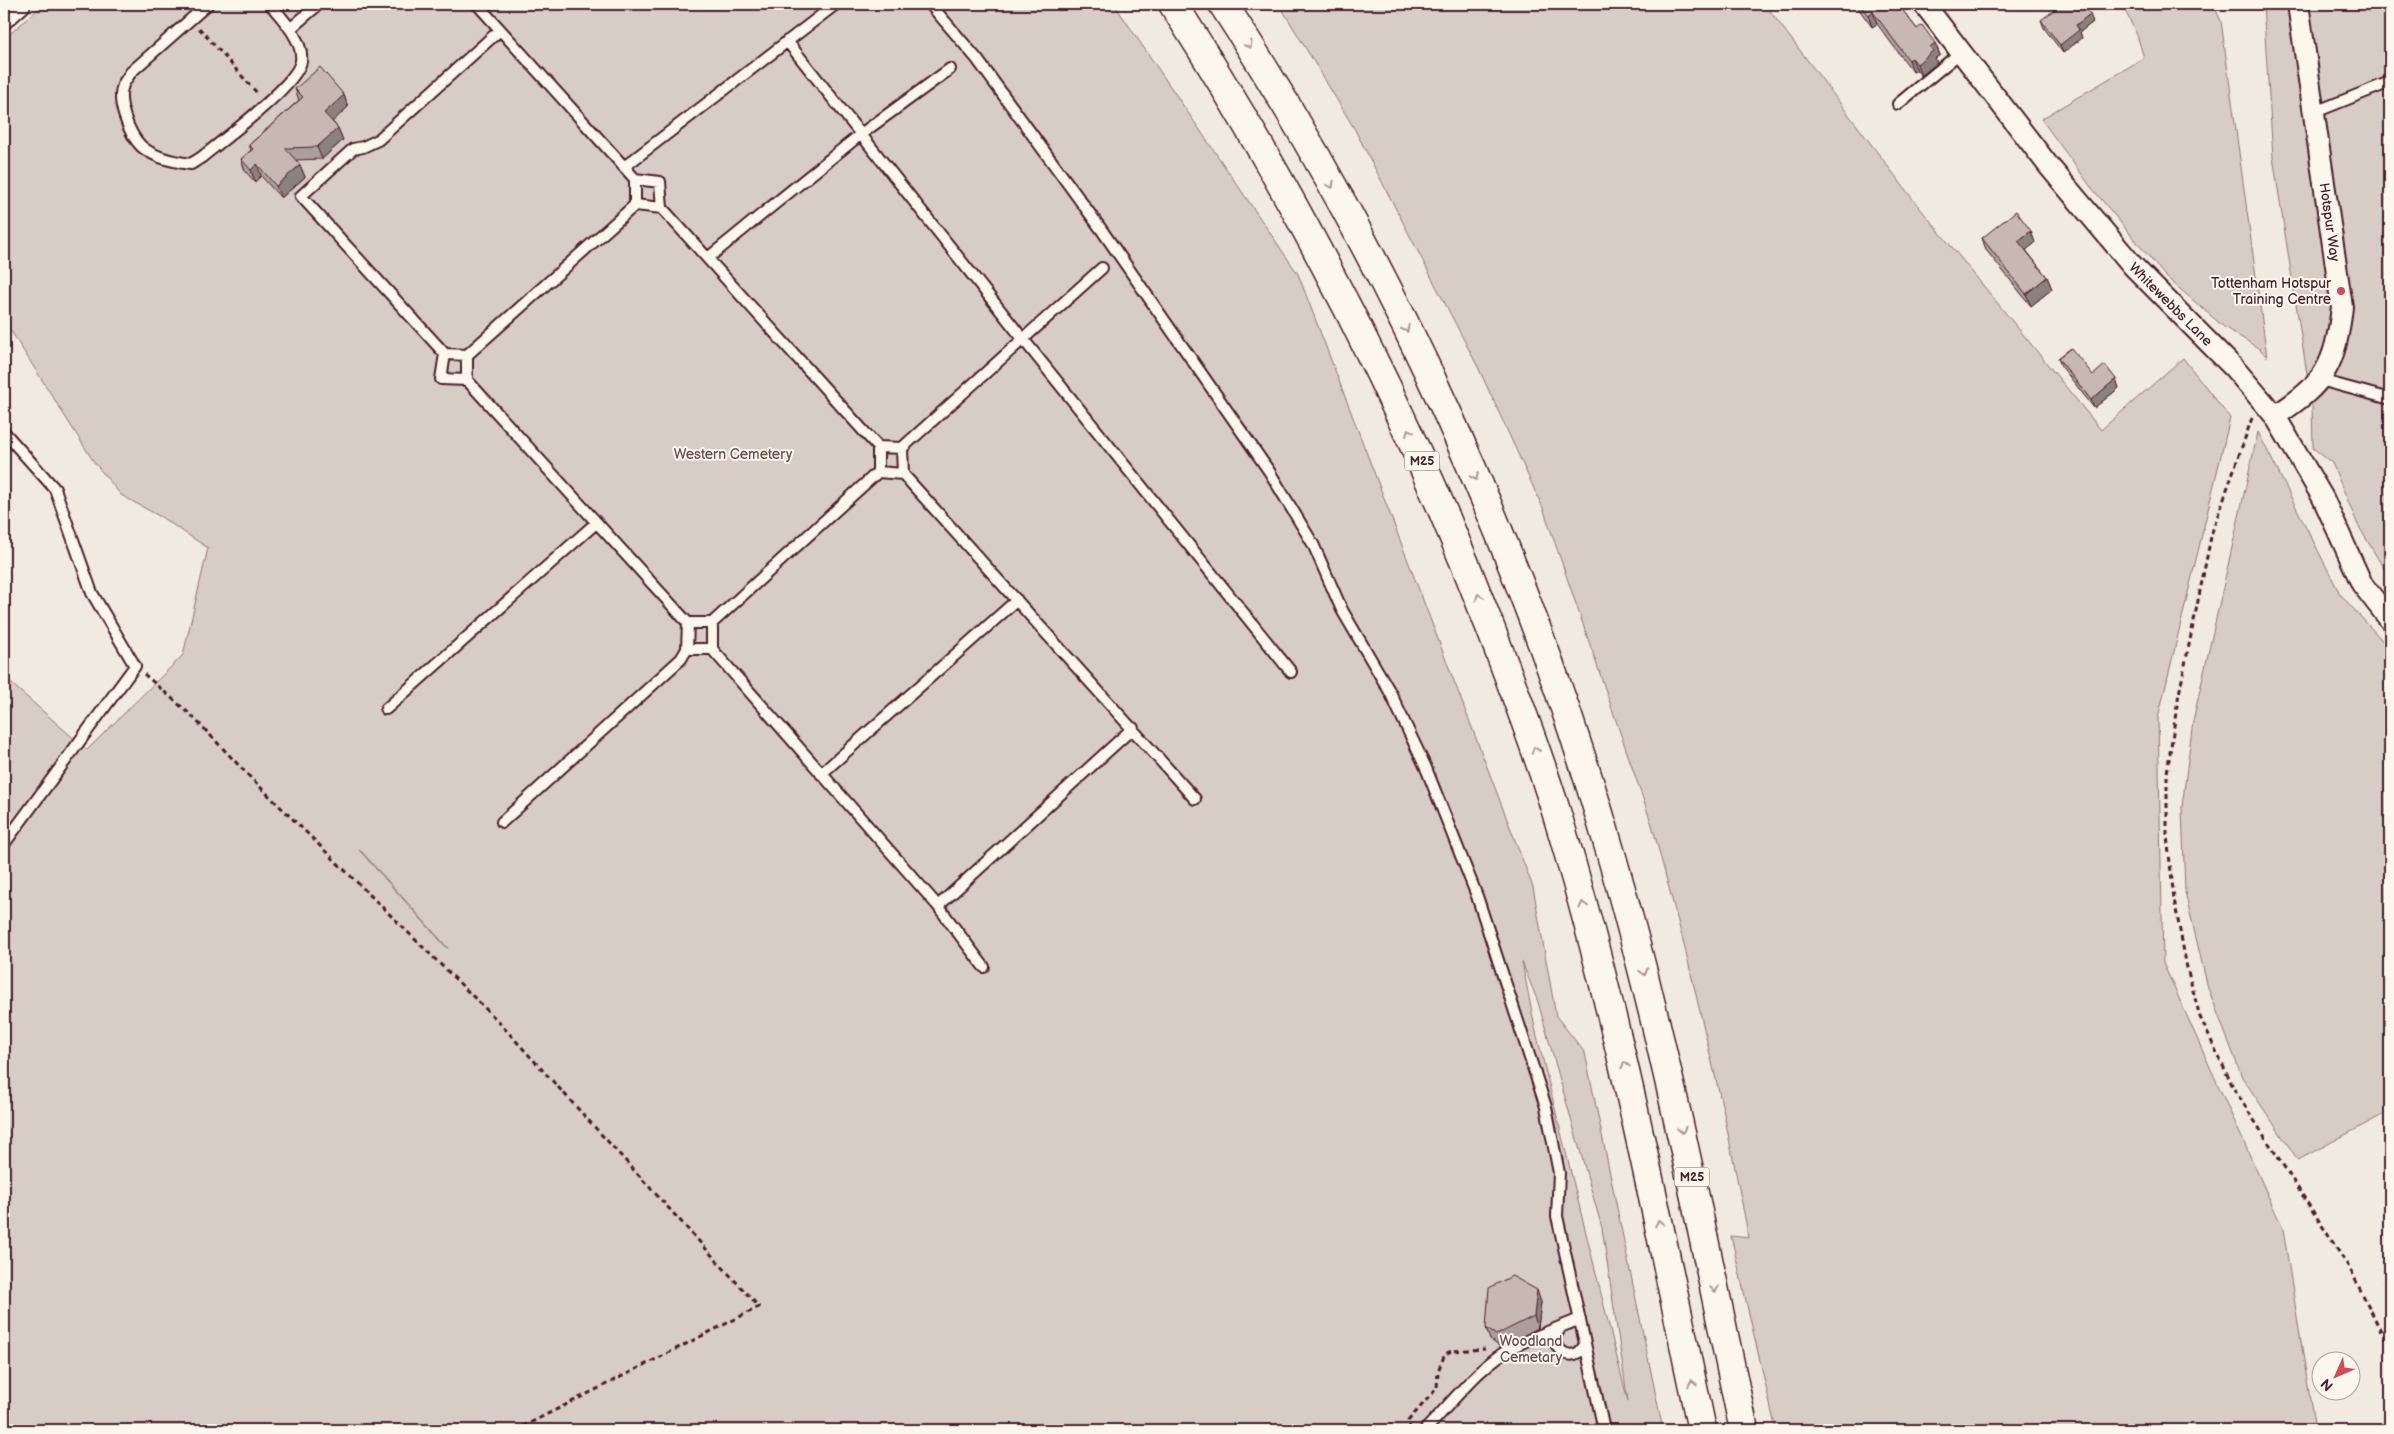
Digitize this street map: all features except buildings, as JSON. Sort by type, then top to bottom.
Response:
[{"type":"highway","name":"M25","points":[[1173,4],[1239,109],[1278,176],[1363,336],[1446,516],[1503,660],[1557,813],[1613,1016],[1655,1200],[1702,1430]]},
{"type":"highway","name":"M25","points":[[1223,4],[1312,150],[1418,354],[1481,492],[1538,635],[1588,778],[1651,999],[1669,1072],[1744,1430]]},
{"type":"street","points":[[4,18],[20,4]]},
{"type":"street","name":"Whitewebbs Lane","points":[[1924,4],[2048,165],[2133,266],[2260,397],[2275,416],[2323,498],[2362,584],[2390,620]]},
{"type":"street","name":"Hotspur Way","points":[[2275,416],[2300,400],[2320,380],[2338,334],[2342,307],[2298,4]]},
{"type":"lane","points":[[208,4],[131,72],[122,86],[122,106],[129,130],[141,147],[158,156],[191,164],[202,157],[266,103],[297,72],[302,60],[296,39],[270,4]]},
{"type":"lane","points":[[290,29],[319,4]]},
{"type":"lane","points":[[477,4],[635,179],[660,182],[662,208],[878,447],[878,472]]},
{"type":"lane","points":[[624,167],[836,4]]},
{"type":"lane","points":[[930,4],[977,59],[1090,213],[1270,471],[1313,544],[1342,610],[1390,692],[1426,768],[1477,896],[1546,1107],[1559,1173],[1557,1216],[1604,1430]]},
{"type":"lane","points":[[500,30],[378,140],[363,147],[353,149],[300,196],[445,354],[467,355],[635,205],[662,208]]},
{"type":"lane","points":[[787,41],[1023,339],[1291,672]]},
{"type":"lane","points":[[1898,104],[1962,52]]},
{"type":"lane","points":[[708,258],[861,134],[950,69]]},
{"type":"lane","points":[[2315,112],[2390,82]]},
{"type":"lane","points":[[635,179],[635,205]]},
{"type":"lane","points":[[878,447],[902,448],[1102,268]]},
{"type":"lane","points":[[445,354],[441,379],[467,380]]},
{"type":"lane","points":[[467,355],[467,380],[688,623],[687,649],[681,659],[502,822]]},
{"type":"lane","points":[[2320,380],[2390,400]]},
{"type":"lane","points":[[4,432],[55,489],[92,593],[135,666],[4,844]]},
{"type":"lane","points":[[902,448],[903,474],[1195,799]]},
{"type":"lane","points":[[688,623],[712,622],[878,472],[903,474]]},
{"type":"lane","points":[[386,709],[596,522]]},
{"type":"lane","points":[[822,774],[1018,600]]},
{"type":"lane","points":[[712,622],[712,649],[938,906],[984,967]]},
{"type":"lane","points":[[687,649],[712,649]]},
{"type":"lane","points":[[938,906],[1133,728]]},
{"type":"lane","points":[[1425,1430],[1473,1380],[1502,1355],[1515,1346],[1580,1319]]},
{"type":"lane","points":[[1561,1327],[1556,1333],[1555,1342],[1561,1352],[1572,1356],[1578,1354],[1585,1344]]},
{"type":"path","points":[[190,19],[266,103]]},
{"type":"path","points":[[2260,397],[2212,532],[2178,699],[2167,773],[2167,836],[2174,899],[2187,968],[2200,1017],[2234,1089],[2350,1269],[2390,1349]]},
{"type":"path","points":[[135,666],[191,715],[249,776],[495,1018],[759,1307],[516,1430]]},
{"type":"path","points":[[1409,1430],[1408,1421],[1437,1388],[1438,1371],[1445,1354],[1452,1351],[1491,1349],[1502,1355]]},
{"type":"green space","points":[[44,4],[1114,4],[1298,274],[1533,887],[1556,1016],[1585,1053],[1663,1430],[4,1430],[4,677],[87,750],[183,655],[208,548],[161,517],[121,495],[94,462],[4,320],[4,39]],"holes":[[[359,850],[362,852],[448,948],[447,948]],[[1522,962],[1538,1002],[1602,1228],[1628,1402],[1535,1028]]]},
{"type":"green space","points":[[1279,4],[1777,4],[1770,11],[1915,202],[2101,430],[2183,358],[2230,418],[2158,718],[2163,963],[2283,1229],[2315,1430],[1776,1430],[1731,1236],[1749,1238],[1723,1109],[1684,944],[1652,825],[1543,508],[1478,367],[1354,128]]},
{"type":"green space","points":[[2122,4],[2213,4],[2221,21],[2267,357],[2260,349],[2224,327],[2165,276],[2091,187],[2041,119],[2144,58],[2137,35]]},
{"type":"green space","name":"Tottenham Hotspur Training Centre","points":[[2263,4],[2390,4],[2390,579],[2358,525],[2332,463],[2313,448],[2312,406],[2273,157]]},
{"type":"green space","points":[[2258,432],[2340,594],[2390,649],[2390,1111],[2298,1160],[2242,1077],[2208,988],[2185,892],[2182,807],[2193,721]]},
{"type":"place","name":"Tottenham Hotspur Training Centre","points":[[2341,291]]},
{"type":"park label","name":"Western Cemetery","points":[[733,454]]},
{"type":"park label","name":"Woodland Cemetary","points":[[1531,1349]]}]
